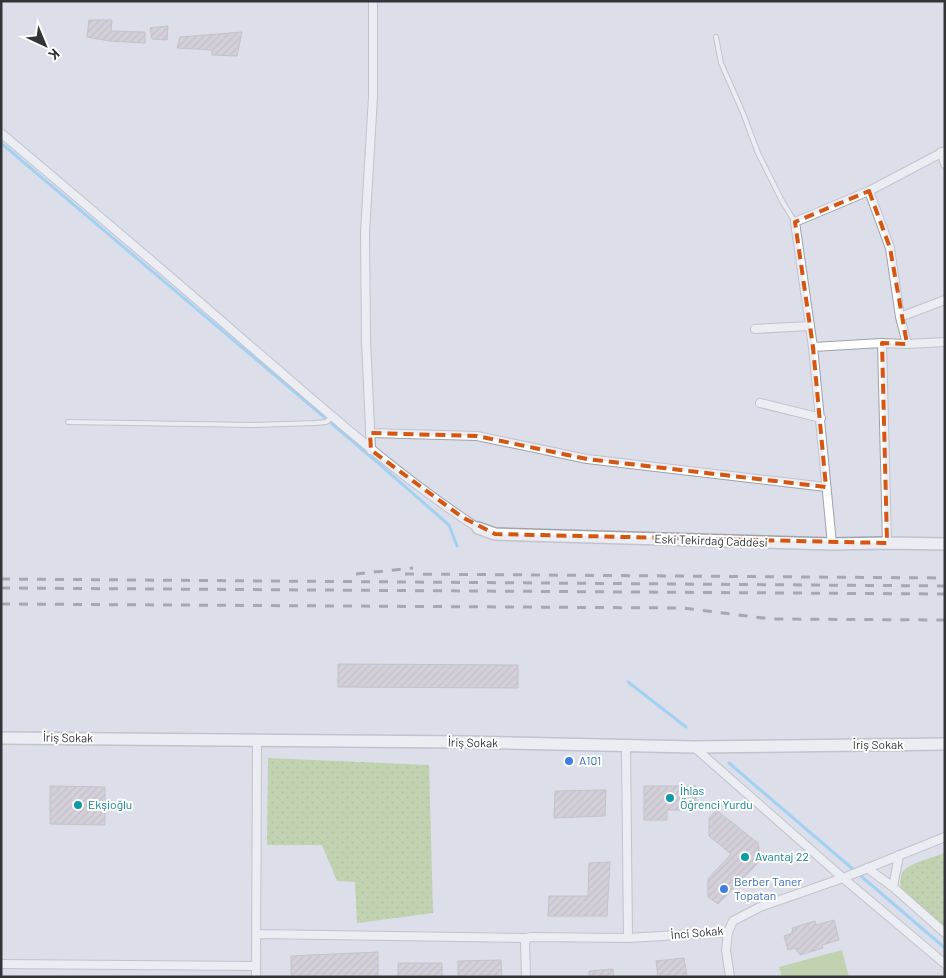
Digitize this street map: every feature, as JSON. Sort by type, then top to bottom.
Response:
[{"type":"main road","name":"Eski Tekirdağ Caddesi","points":[[478,528],[495,534],[832,544],[945,544]]},
{"type":"main road","name":"İriş Sokak","points":[[1,738],[464,742],[694,747],[945,744]]},
{"type":"street","points":[[371,450],[366,341],[365,232],[373,97],[373,1]]},
{"type":"street","points":[[1,134],[177,282],[331,419],[478,528]]},
{"type":"street","points":[[832,544],[814,347],[795,222],[869,191],[943,152],[945,164]]},
{"type":"street","points":[[869,191],[890,248],[900,316],[907,344]]},
{"type":"street","points":[[900,316],[945,300]]},
{"type":"street","points":[[755,329],[810,326]]},
{"type":"street","points":[[814,347],[945,342]]},
{"type":"street","points":[[882,343],[887,543]]},
{"type":"street","points":[[760,403],[821,418]]},
{"type":"street","points":[[370,433],[477,436],[587,459],[826,487]]},
{"type":"street","points":[[256,977],[257,740]]},
{"type":"street","points":[[626,746],[628,938]]},
{"type":"street","points":[[694,747],[843,878],[945,964]]},
{"type":"street","name":"İnci Sokak","points":[[257,934],[628,938],[728,932],[733,921],[760,907],[843,878],[945,837]]},
{"type":"street","points":[[893,887],[899,855]]},
{"type":"street","points":[[867,868],[893,887],[945,933]]},
{"type":"street","points":[[728,932],[726,950],[730,977]]},
{"type":"street","points":[[526,977],[525,943],[527,938]]},
{"type":"street","points":[[1,964],[256,966]]},
{"type":"lane","points":[[716,37],[721,63],[758,152],[782,201],[795,222]]},
{"type":"lane","points":[[68,422],[254,424],[316,423],[331,419]]},
{"type":"highlighted area","points":[[869,191],[890,248],[907,344],[882,343],[887,543],[495,534],[462,517],[371,450],[370,433],[477,436],[587,459],[826,487],[813,347],[795,222]]},
{"type":"green space","points":[[268,758],[429,765],[433,913],[357,923],[355,882],[337,881],[322,845],[267,845]]},
{"type":"green space","points":[[945,853],[945,930],[901,888],[900,882],[901,875],[906,869]]},
{"type":"green space","points":[[842,950],[849,977],[782,977],[779,967]]},
{"type":"building","points":[[89,20],[112,20],[111,31],[145,32],[145,43],[110,41],[87,37]]},
{"type":"building","points":[[168,26],[167,40],[152,39],[150,28]]},
{"type":"building","points":[[242,32],[237,56],[212,55],[212,50],[177,48],[180,37]]},
{"type":"building","points":[[338,664],[518,665],[518,688],[338,687]]},
{"type":"building","name":"Ekşioğlu","points":[[50,786],[105,787],[105,825],[50,824]]},
{"type":"building","name":"İhlas Öğrenci Yurdu","points":[[644,786],[696,786],[696,810],[667,810],[667,820],[644,820]]},
{"type":"building","points":[[606,790],[605,816],[554,818],[555,791]]},
{"type":"building","name":"Avantaj 22","points":[[716,810],[758,843],[761,860],[718,904],[708,897],[708,879],[731,854],[709,836],[709,818]]},
{"type":"building","points":[[610,862],[607,916],[548,916],[549,896],[588,896],[589,863]]},
{"type":"building","points":[[834,920],[839,940],[822,945],[823,948],[800,955],[796,948],[788,950],[784,936],[792,933],[792,928],[815,921],[816,925]]},
{"type":"building","points":[[378,952],[378,976],[291,977],[291,956]]},
{"type":"building","points":[[684,958],[687,977],[658,977],[656,961]]},
{"type":"building","points":[[501,960],[502,977],[458,977],[458,961]]},
{"type":"building","points":[[398,963],[442,963],[442,977],[398,977]]},
{"type":"building","points":[[613,969],[614,977],[589,977],[589,971]]},
{"type":"waterway","points":[[1,143],[449,525],[457,546]]},
{"type":"waterway","points":[[628,682],[686,727]]},
{"type":"waterway","points":[[729,763],[945,948]]},
{"type":"railway","points":[[356,574],[413,568]]},
{"type":"railway","points":[[405,574],[945,578]]},
{"type":"railway","points":[[1,579],[945,586]]},
{"type":"railway","points":[[1,588],[945,594]]},
{"type":"railway","points":[[1,604],[683,608],[771,619],[945,620]]},
{"type":"place","name":"A101","points":[[569,761]]},
{"type":"place","name":"İhlas Öğrenci Yurdu","points":[[670,798]]},
{"type":"place","name":"Ekşioğlu","points":[[78,805]]},
{"type":"place","name":"Avantaj 22","points":[[745,857]]},
{"type":"place","name":"Berber Taner Topatan","points":[[724,889]]}]
